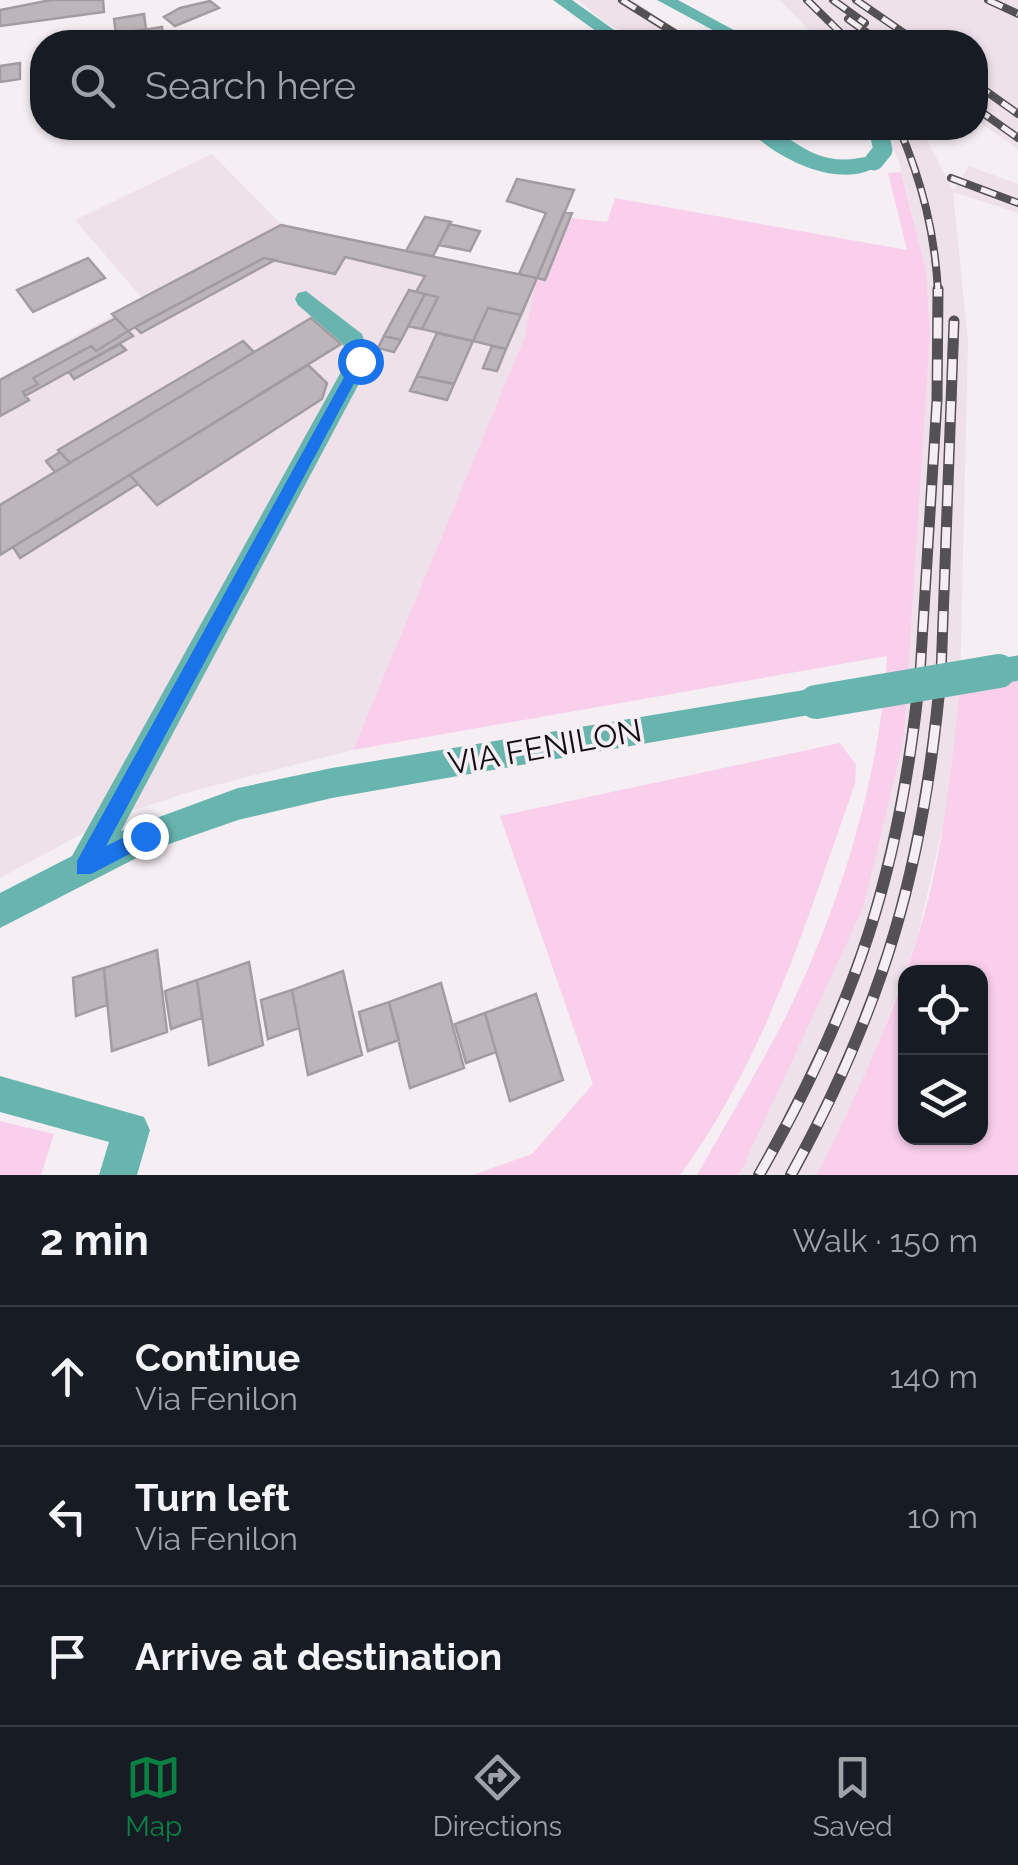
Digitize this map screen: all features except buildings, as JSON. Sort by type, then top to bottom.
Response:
[{"type":"street","points":[[561,0],[605,30]]},
{"type":"street","points":[[666,0],[724,30]]},
{"type":"street","points":[[777,140],[818,164],[840,169],[860,168],[874,161],[883,150],[881,140]]},
{"type":"street","points":[[84,868],[360,361],[354,340],[306,299]]},
{"type":"street","name":"VIA FENILON","points":[[0,911],[145,836],[238,804],[332,783],[1018,668]]},
{"type":"street","points":[[0,1094],[131,1130],[118,1175]]},
{"type":"shaded area","points":[[578,0],[634,0],[679,30],[620,30]]},
{"type":"shaded area","points":[[779,0],[1018,0],[1018,149],[988,128],[988,30],[809,30]]},
{"type":"shaded area","points":[[890,140],[927,140],[953,190],[969,166],[1018,184],[1018,213],[953,192],[968,342],[960,685],[947,808],[917,939],[907,965],[898,965],[898,991],[866,1078],[817,1175],[737,1175],[904,739],[930,333],[926,270],[900,165]]},
{"type":"shaded area","points":[[212,154],[283,226],[535,285],[525,336],[353,750],[189,792],[113,817],[0,878],[0,378],[143,299],[75,220]]},
{"type":"shaded area","points":[[901,172],[926,270],[930,334],[904,739],[863,908],[742,1169],[737,1175],[697,1175],[783,1022],[838,891],[866,797],[887,656],[353,750],[525,336],[535,285],[572,218],[607,222],[615,198],[907,250],[888,173]]},
{"type":"shaded area","points":[[1018,677],[1018,1175],[817,1175],[898,993],[898,1145],[988,1145],[988,965],[908,965],[933,879],[945,815],[960,685]]},
{"type":"shaded area","points":[[840,743],[856,765],[855,784],[801,937],[737,1083],[680,1175],[473,1175],[532,1154],[593,1084],[500,816]]},
{"type":"shaded area","points":[[0,1121],[54,1134],[41,1175],[0,1175]]},
{"type":"railway","points":[[622,0],[670,30]]},
{"type":"railway","points":[[807,0],[838,30]]},
{"type":"railway","points":[[833,0],[865,23]]},
{"type":"railway","points":[[856,0],[900,30]]},
{"type":"railway","points":[[988,0],[1018,14]]},
{"type":"railway","points":[[848,19],[863,30]]},
{"type":"railway","points":[[988,93],[1018,114]]},
{"type":"railway","points":[[988,117],[1018,138]]},
{"type":"railway","points":[[904,140],[926,208],[938,292]]},
{"type":"railway","points":[[951,178],[1018,203]]},
{"type":"railway","points":[[920,674],[937,400],[938,292]]},
{"type":"railway","points":[[941,674],[954,321]]},
{"type":"railway","points":[[759,1175],[823,1051],[869,932],[901,809],[920,671]]},
{"type":"railway","points":[[791,1175],[852,1051],[895,932],[924,808],[941,671]]},
{"type":"route","points":[[145,836],[84,868],[360,361]]}]
